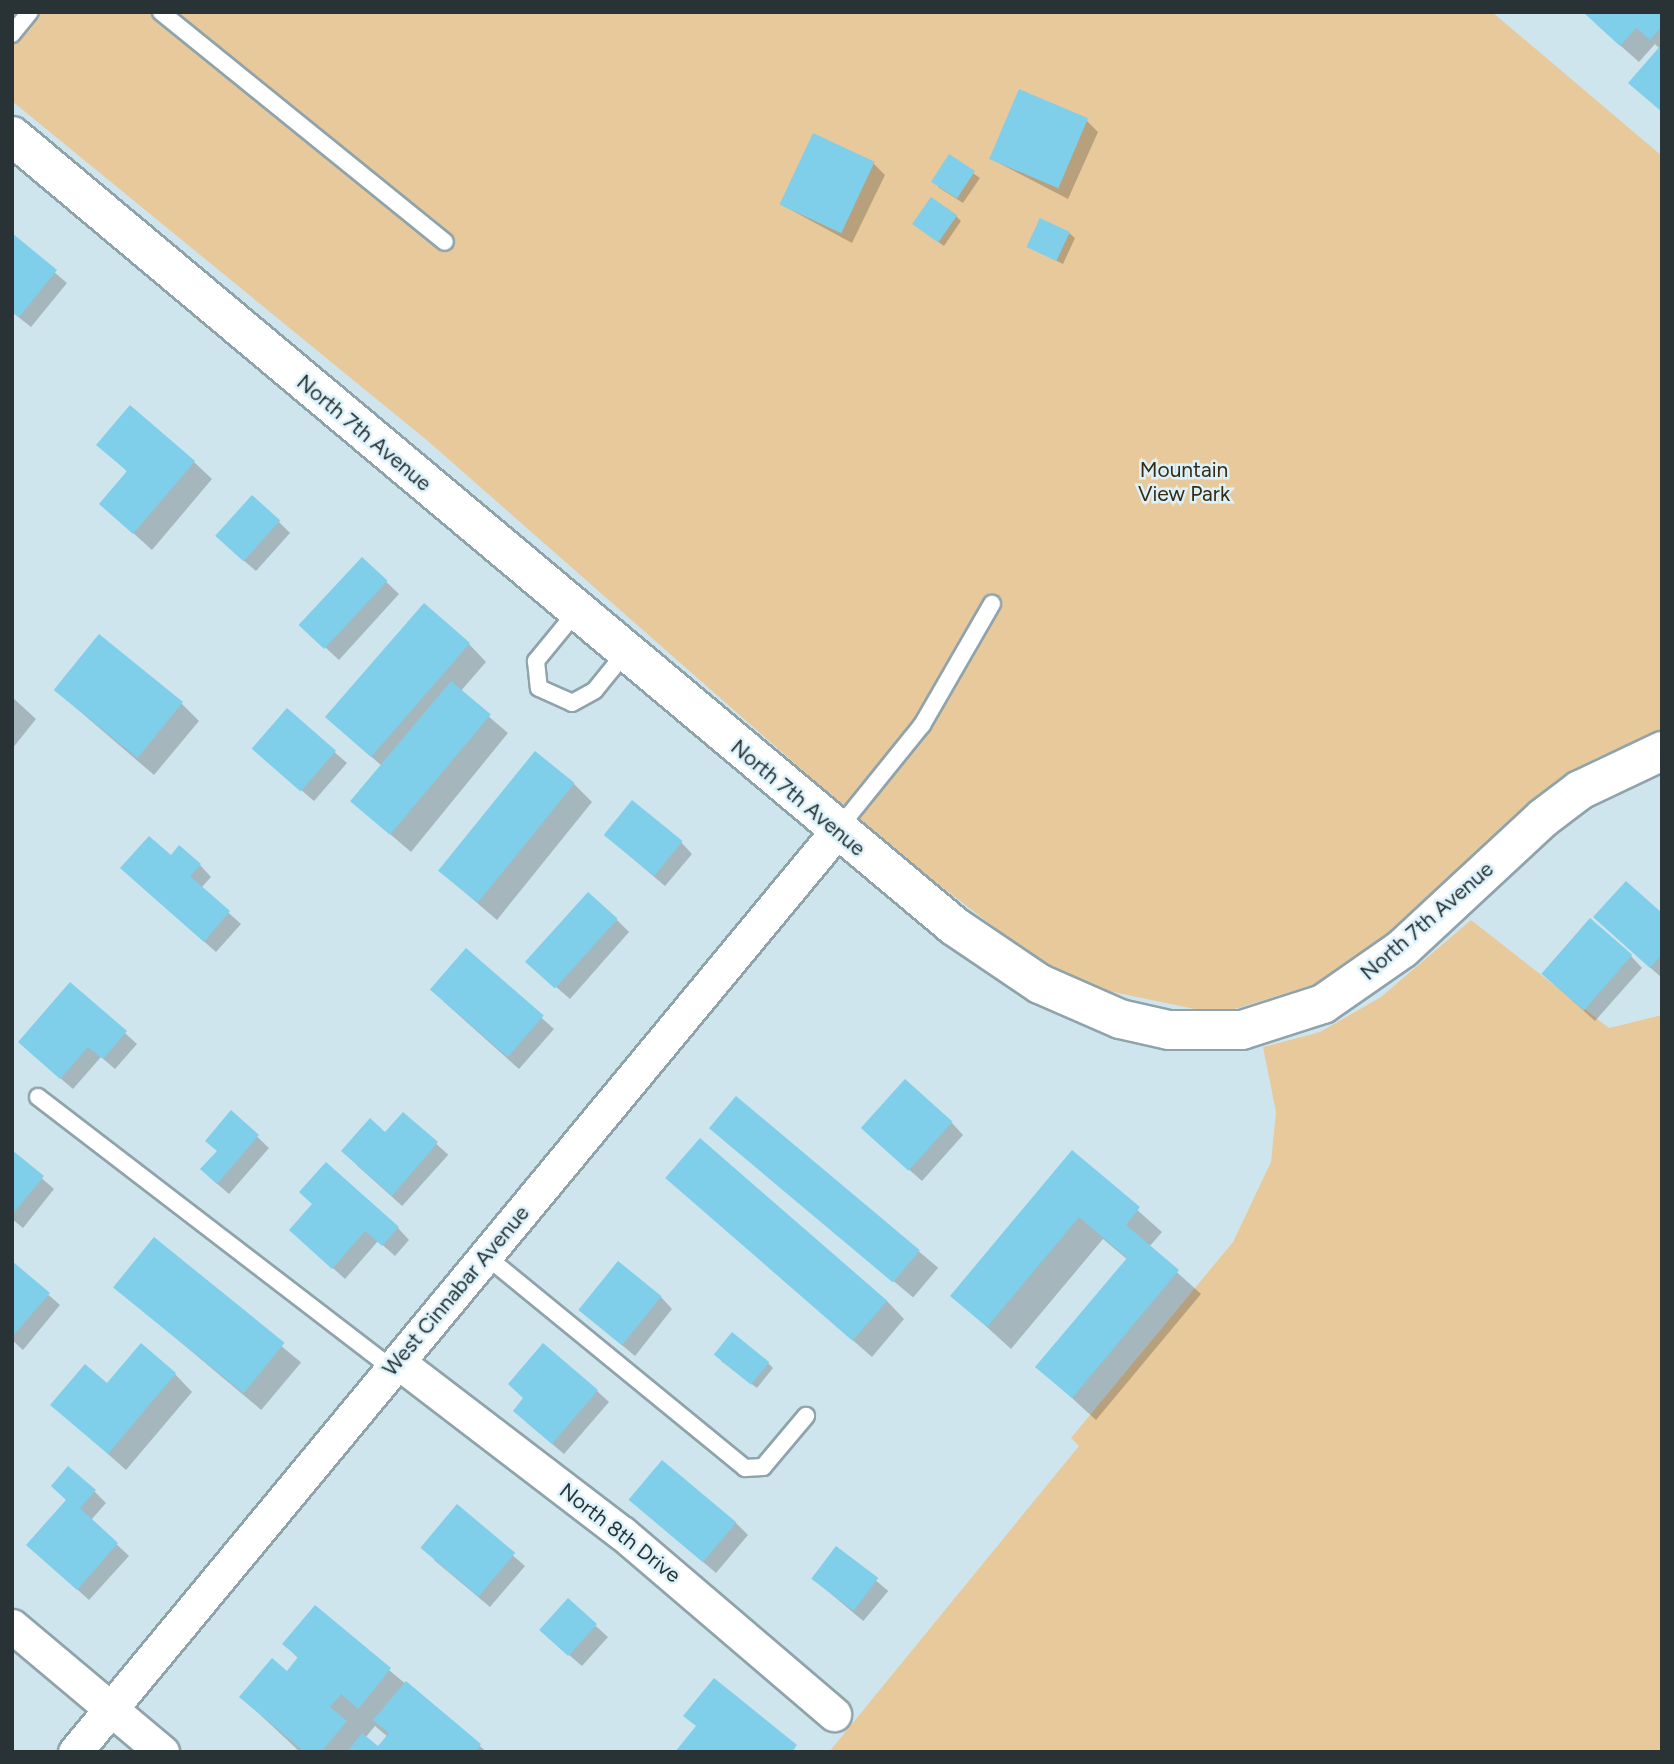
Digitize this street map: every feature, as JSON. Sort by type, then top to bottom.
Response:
[{"type":"street","name":"North 7th Avenue","points":[[12,136],[837,831],[954,926],[1040,984],[1144,1025],[1242,1030],[1323,1004],[1371,974],[1543,818],[1580,790],[1662,751]]},
{"type":"street","name":"West Cinnabar Avenue","points":[[75,1752],[837,831]]},
{"type":"street","name":"North 8th Drive","points":[[395,1366],[622,1533],[834,1714]]},
{"type":"street","points":[[12,1626],[162,1752]]},
{"type":"lane","points":[[12,34],[30,12]]},
{"type":"lane","points":[[161,12],[445,242]]},
{"type":"lane","points":[[837,831],[922,725],[992,604]]},
{"type":"lane","points":[[577,611],[536,662],[539,688],[572,703],[595,690],[625,653]]},
{"type":"lane","points":[[38,1097],[395,1366]]},
{"type":"lane","points":[[486,1256],[745,1468],[763,1467],[806,1416]]},
{"type":"green space","name":"Mountain View Park","points":[[12,12],[1492,12],[1662,156],[1662,731],[1596,758],[1542,792],[1394,934],[1316,984],[1235,1009],[1204,1011],[1094,988],[1045,966],[892,849],[429,442],[12,101]]},
{"type":"green space","points":[[1471,920],[1609,1028],[1662,1015],[1662,1752],[829,1752],[1079,1446],[1071,1438],[1233,1242],[1271,1162],[1276,1112],[1263,1047],[1320,1032],[1381,997]]},
{"type":"building","points":[[1583,12],[1662,12],[1662,26],[1650,40],[1636,28],[1620,46]]},
{"type":"building","points":[[1662,44],[1662,112],[1628,83]]},
{"type":"building","points":[[1019,89],[1088,118],[1058,188],[989,159]]},
{"type":"building","points":[[813,133],[875,162],[841,233],[780,205]]},
{"type":"building","points":[[949,154],[975,171],[957,199],[931,182]]},
{"type":"building","points":[[931,197],[957,215],[938,242],[912,224]]},
{"type":"building","points":[[1040,218],[1070,232],[1056,261],[1026,247]]},
{"type":"building","points":[[12,233],[57,270],[19,317],[12,312]]},
{"type":"building","points":[[130,405],[195,461],[133,534],[99,504],[127,471],[96,445]]},
{"type":"building","points":[[252,495],[280,520],[243,561],[215,536]]},
{"type":"building","points":[[362,557],[388,581],[324,649],[299,625]]},
{"type":"building","points":[[424,603],[470,643],[371,757],[325,717]]},
{"type":"building","points":[[99,634],[183,702],[138,758],[54,690]]},
{"type":"building","points":[[451,681],[491,714],[390,835],[350,801]]},
{"type":"building","points":[[287,708],[336,751],[301,791],[252,749]]},
{"type":"building","points":[[535,751],[575,783],[478,903],[438,871]]},
{"type":"building","points":[[632,800],[683,841],[654,876],[604,835]]},
{"type":"building","points":[[149,836],[171,855],[179,845],[201,864],[190,876],[230,911],[204,942],[120,868]]},
{"type":"building","points":[[1626,881],[1662,913],[1662,954],[1650,968],[1593,917]]},
{"type":"building","points":[[588,892],[618,919],[555,989],[525,962]]},
{"type":"building","points":[[1590,918],[1632,955],[1584,1011],[1541,974]]},
{"type":"building","points":[[466,948],[544,1016],[508,1057],[430,990]]},
{"type":"building","points":[[70,982],[127,1031],[103,1059],[88,1047],[60,1079],[18,1042]]},
{"type":"building","points":[[905,1079],[953,1122],[908,1171],[861,1128]]},
{"type":"building","points":[[736,1096],[920,1250],[893,1282],[709,1128]]},
{"type":"building","points":[[231,1110],[259,1135],[217,1184],[200,1169],[217,1151],[205,1141]]},
{"type":"building","points":[[403,1112],[438,1142],[392,1196],[341,1151],[370,1118],[385,1132]]},
{"type":"building","points":[[700,1138],[887,1301],[852,1341],[665,1178]]},
{"type":"building","points":[[12,1150],[44,1176],[12,1215]]},
{"type":"building","points":[[1072,1150],[1140,1207],[1126,1225],[1179,1270],[1072,1398],[1035,1367],[1127,1258],[1079,1217],[987,1327],[950,1296]]},
{"type":"building","points":[[326,1162],[399,1227],[382,1246],[365,1231],[332,1269],[289,1230],[312,1204],[299,1192]]},
{"type":"building","points":[[154,1237],[285,1343],[244,1393],[113,1288]]},
{"type":"building","points":[[12,1261],[50,1293],[12,1337]]},
{"type":"building","points":[[618,1261],[662,1296],[622,1345],[578,1310]]},
{"type":"building","points":[[732,1332],[769,1362],[751,1385],[714,1355]]},
{"type":"building","points":[[141,1343],[176,1373],[108,1454],[50,1405],[85,1364],[107,1383]]},
{"type":"building","points":[[543,1343],[598,1390],[552,1444],[513,1411],[523,1398],[508,1384]]},
{"type":"building","points":[[662,1460],[736,1522],[703,1562],[629,1500]]},
{"type":"building","points":[[68,1466],[96,1490],[80,1508],[118,1543],[77,1590],[26,1545],[66,1500],[51,1486]]},
{"type":"building","points":[[457,1504],[515,1553],[479,1597],[420,1548]]},
{"type":"building","points":[[836,1546],[878,1578],[854,1611],[811,1579]]},
{"type":"building","points":[[568,1598],[597,1624],[568,1656],[539,1630]]},
{"type":"building","points":[[315,1605],[391,1668],[358,1709],[341,1694],[330,1707],[347,1721],[321,1752],[305,1752],[239,1697],[272,1658],[287,1671],[298,1657],[282,1644]]},
{"type":"building","points":[[714,1678],[797,1745],[792,1752],[675,1752],[696,1726],[683,1716]]},
{"type":"building","points":[[406,1681],[481,1744],[475,1752],[347,1752],[362,1733],[378,1746],[389,1733],[373,1720]]}]
